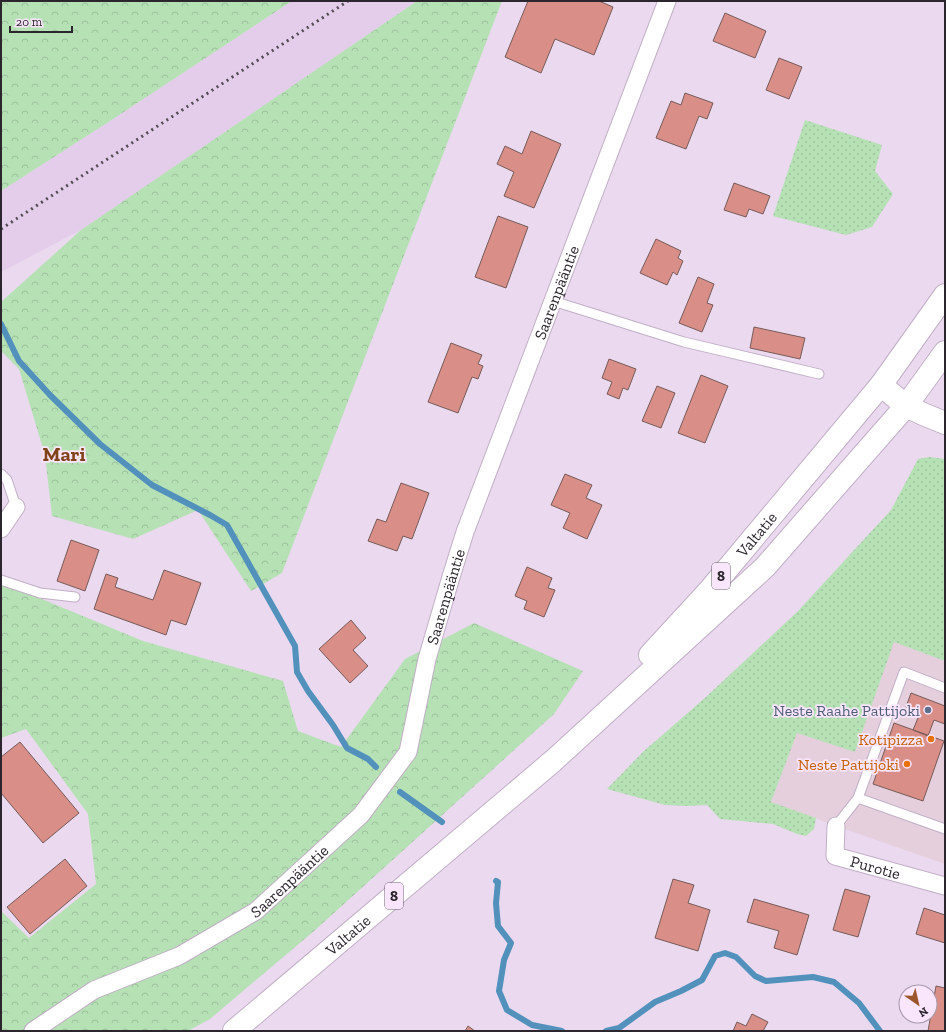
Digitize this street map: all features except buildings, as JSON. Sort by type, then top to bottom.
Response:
[{"type":"main road","name":"Valtatie","points":[[554,760],[708,592],[881,385],[945,295]]},
{"type":"main road","name":"Valtatie","points":[[234,1031],[554,760],[765,568],[906,406],[945,352]]},
{"type":"main road","points":[[881,385],[906,406],[945,423]]},
{"type":"street","name":"Saarenpääntie","points":[[33,1031],[94,990],[179,956],[256,911],[360,815],[408,752],[427,659],[465,532],[667,1]]},
{"type":"street","points":[[1,529],[16,507]]},
{"type":"street","name":"Purotie","points":[[836,826],[835,856],[945,886]]},
{"type":"lane","points":[[553,301],[684,342],[819,374]]},
{"type":"lane","points":[[1,474],[7,480],[16,507]]},
{"type":"lane","points":[[1,580],[40,593],[75,597]]},
{"type":"lane","points":[[836,826],[858,798],[904,672],[945,688]]},
{"type":"lane","points":[[858,798],[945,829]]},
{"type":"shaded area","points":[[292,1],[417,1],[81,230],[1,272],[1,191]]},
{"type":"shaded area","points":[[894,641],[945,661],[945,864],[771,802],[797,732],[855,751]]},
{"type":"green space","points":[[1,1],[292,1],[1,191]]},
{"type":"green space","points":[[417,1],[502,1],[282,573],[251,591],[198,510],[133,539],[52,516],[45,455],[19,369],[1,351],[1,302],[81,230]]},
{"type":"green space","points":[[805,120],[882,145],[875,171],[893,194],[872,227],[846,235],[773,216]]},
{"type":"green space","points":[[929,457],[945,459],[945,661],[894,642],[855,752],[797,733],[771,802],[816,818],[814,829],[806,836],[773,824],[720,819],[707,805],[665,805],[607,789],[644,751],[706,697],[798,611],[891,510],[918,459]]},
{"type":"green space","points":[[1,582],[143,641],[283,681],[298,731],[341,747],[405,659],[474,623],[583,671],[554,714],[314,931],[210,1019],[188,1031],[1,1031],[1,911],[29,938],[96,884],[88,814],[26,729],[1,738]]},
{"type":"waterway","points":[[1,324],[19,361],[50,395],[100,444],[152,485],[227,525],[295,646],[297,672],[308,691],[333,725],[347,748],[368,759],[376,767]]},
{"type":"waterway","points":[[400,792],[442,822]]},
{"type":"waterway","points":[[496,881],[498,882],[496,903],[498,926],[511,943],[504,960],[499,991],[507,1010],[532,1025],[562,1031]]},
{"type":"waterway","points":[[606,1031],[619,1028],[655,1002],[702,980],[715,956],[725,953],[736,957],[755,976],[766,981],[813,977],[834,982],[859,1003],[880,1031]]},
{"type":"railway","points":[[1,229],[348,1]]},
{"type":"place","name":"Neste Raahe Pattijoki","points":[[928,710]]},
{"type":"place","name":"Kotipizza","points":[[931,739]]},
{"type":"place","name":"Neste Pattijoki","points":[[907,764]]},
{"type":"district","name":"Mari","points":[[64,454]]}]
